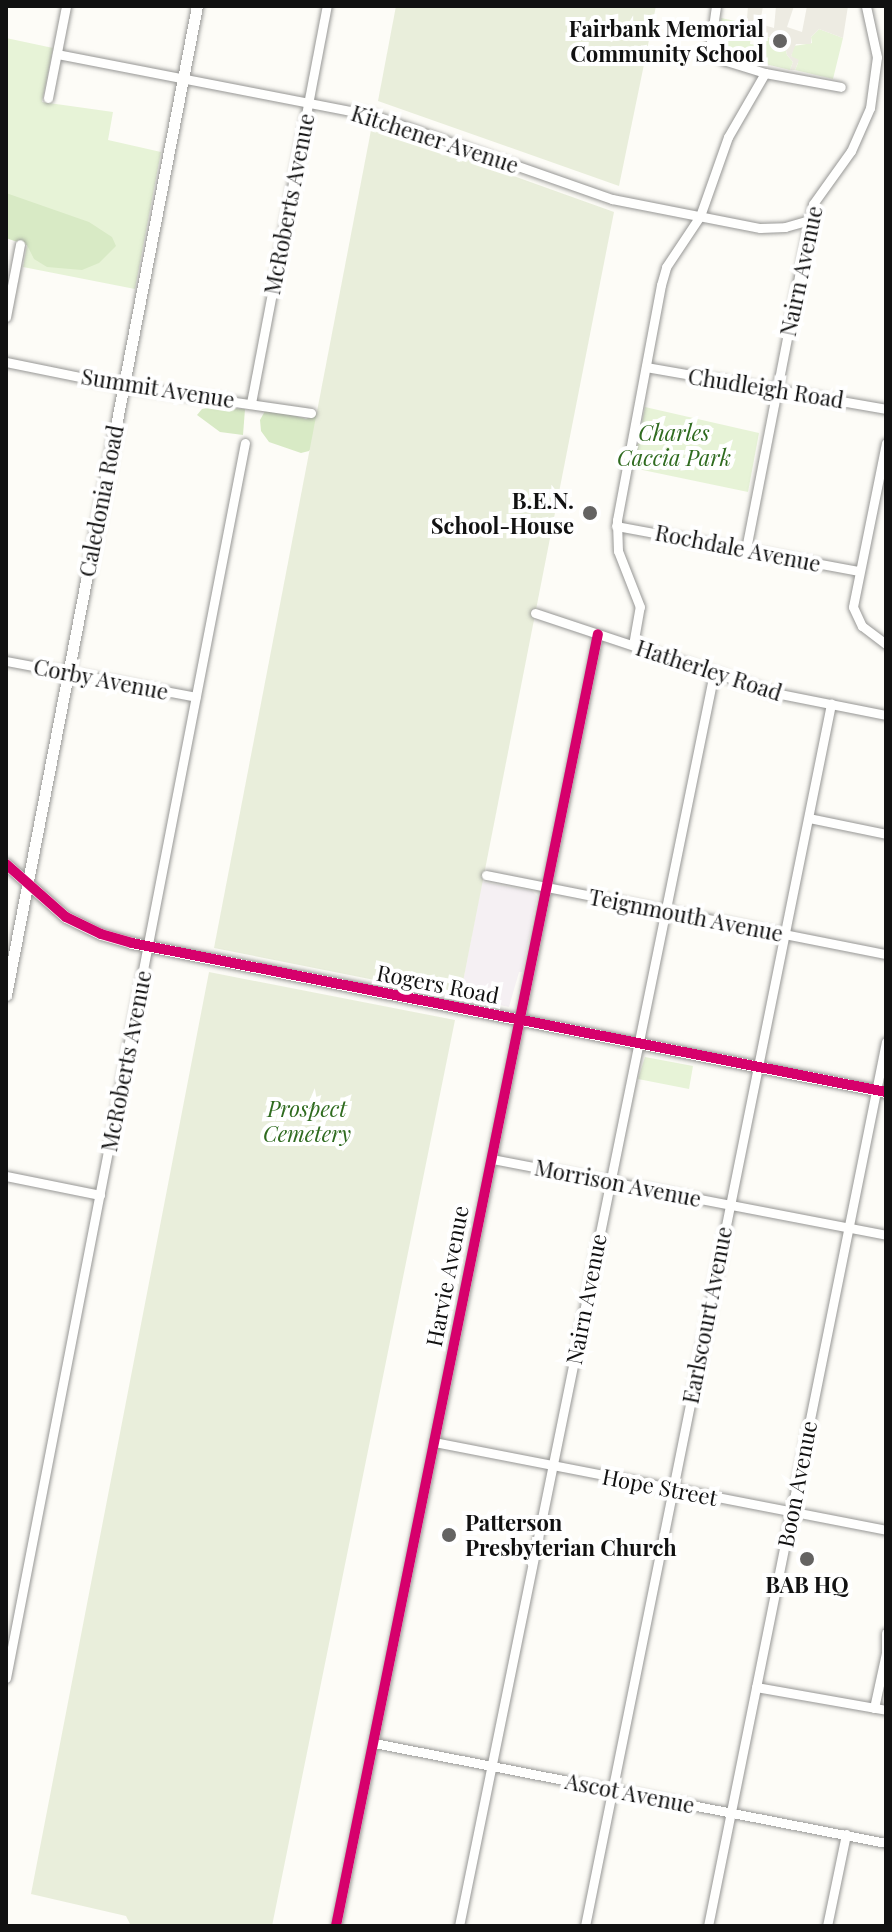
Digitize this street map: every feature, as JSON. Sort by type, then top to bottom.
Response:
[{"type":"street","points":[[48,98],[66,6]]},
{"type":"street","name":"Caledonia Road","points":[[6,995],[197,6]]},
{"type":"street","name":"McRoberts Avenue","points":[[251,403],[327,6]]},
{"type":"street","points":[[716,6],[710,36],[717,55],[727,62],[765,73],[841,87]]},
{"type":"street","name":"Nairn Avenue","points":[[746,549],[810,220],[817,196],[851,151],[870,108],[877,57],[866,6]]},
{"type":"street","name":"Kitchener Avenue","points":[[57,54],[389,119],[601,196],[762,228],[785,227],[810,220]]},
{"type":"street","points":[[633,645],[640,607],[618,551],[616,526],[664,273],[700,216],[728,137],[765,73]]},
{"type":"street","points":[[6,317],[20,244]]},
{"type":"street","name":"Summit Avenue","points":[[6,362],[124,386],[311,413]]},
{"type":"street","name":"Chudleigh Road","points":[[646,367],[886,409]]},
{"type":"street","name":"McRoberts Avenue","points":[[6,1678],[10,1640],[100,1195],[245,443]]},
{"type":"street","points":[[886,443],[853,613],[862,626],[886,644]]},
{"type":"street","points":[[874,497],[886,499]]},
{"type":"street","name":"Rochdale Avenue","points":[[616,526],[859,571]]},
{"type":"street","name":"Hatherley Road","points":[[535,613],[775,693],[886,715]]},
{"type":"street","name":"Harvie Avenue","points":[[336,1926],[598,634]]},
{"type":"street","name":"Corby Avenue","points":[[6,661],[196,697]]},
{"type":"street","name":"Nairn Avenue","points":[[459,1926],[714,673]]},
{"type":"street","name":"Earlscourt Avenue","points":[[585,1926],[831,704]]},
{"type":"street","points":[[809,818],[886,834]]},
{"type":"street","name":"Rogers Road","points":[[6,864],[46,903],[77,923],[101,934],[148,947],[882,1091]]},
{"type":"street","name":"Teignmouth Avenue","points":[[486,875],[886,954]]},
{"type":"street","name":"Boon Avenue","points":[[708,1926],[849,1228],[882,1091],[886,1042]]},
{"type":"street","name":"Morrison Avenue","points":[[492,1159],[886,1235]]},
{"type":"street","points":[[6,1176],[100,1195]]},
{"type":"street","name":"Hope Street","points":[[434,1442],[886,1530]]},
{"type":"street","points":[[874,1708],[886,1652],[886,1633]]},
{"type":"street","points":[[756,1687],[886,1710]]},
{"type":"street","name":"Ascot Avenue","points":[[374,1743],[886,1843]]},
{"type":"street","points":[[827,1926],[846,1834]]},
{"type":"shaded area","points":[[748,6],[763,6],[760,24],[774,28],[776,6],[794,6],[787,27],[802,32],[807,6],[848,6],[843,38],[819,29],[811,37],[811,44],[796,44],[791,56],[799,60],[795,70],[790,70],[793,62],[787,55],[784,41],[746,31]]},
{"type":"shaded area","points":[[482,882],[532,891],[537,896],[522,972],[519,972],[509,1007],[460,997]]},
{"type":"green space","points":[[396,6],[656,6],[619,186],[378,101]]},
{"type":"green space","points":[[721,18],[745,23],[751,35],[750,44],[764,46],[766,37],[784,41],[787,55],[793,62],[790,70],[727,55],[718,38]]},
{"type":"green space","points":[[819,29],[843,38],[833,79],[795,70],[798,63],[791,56],[794,46],[812,43],[811,37]]},
{"type":"green space","points":[[6,38],[53,48],[42,102],[113,112],[108,140],[161,152],[135,289],[23,267],[27,245],[6,238]]},
{"type":"green space","points":[[372,125],[614,212],[460,997],[214,948]]},
{"type":"green space","points":[[6,193],[89,222],[112,237],[116,246],[99,263],[82,270],[47,267],[34,259],[27,245],[6,238]]},
{"type":"green space","name":"Charles Caccia Park","points":[[645,407],[759,433],[748,492],[633,468]]},
{"type":"green space","points":[[202,409],[245,409],[243,435],[220,432],[197,415]]},
{"type":"green space","points":[[272,409],[306,419],[321,412],[314,445],[309,451],[301,453],[269,442],[261,431],[260,420],[265,411]]},
{"type":"green space","name":"Prospect Cemetery","points":[[209,972],[455,1020],[272,1926],[131,1926],[126,1916],[31,1894]]},
{"type":"green space","points":[[645,1057],[693,1066],[689,1089],[638,1079]]},
{"type":"cycle path","points":[[336,1926],[598,634]]},
{"type":"cycle path","points":[[6,864],[66,917],[101,934],[132,943],[886,1092]]},
{"type":"place","name":"Fairbank Memorial Community School","points":[[780,41]]},
{"type":"place","name":"B.E.N. School-House","points":[[590,513]]},
{"type":"place","name":"Patterson Presbyterian Church","points":[[449,1535]]},
{"type":"place","name":"BAB HQ","points":[[807,1559]]}]
